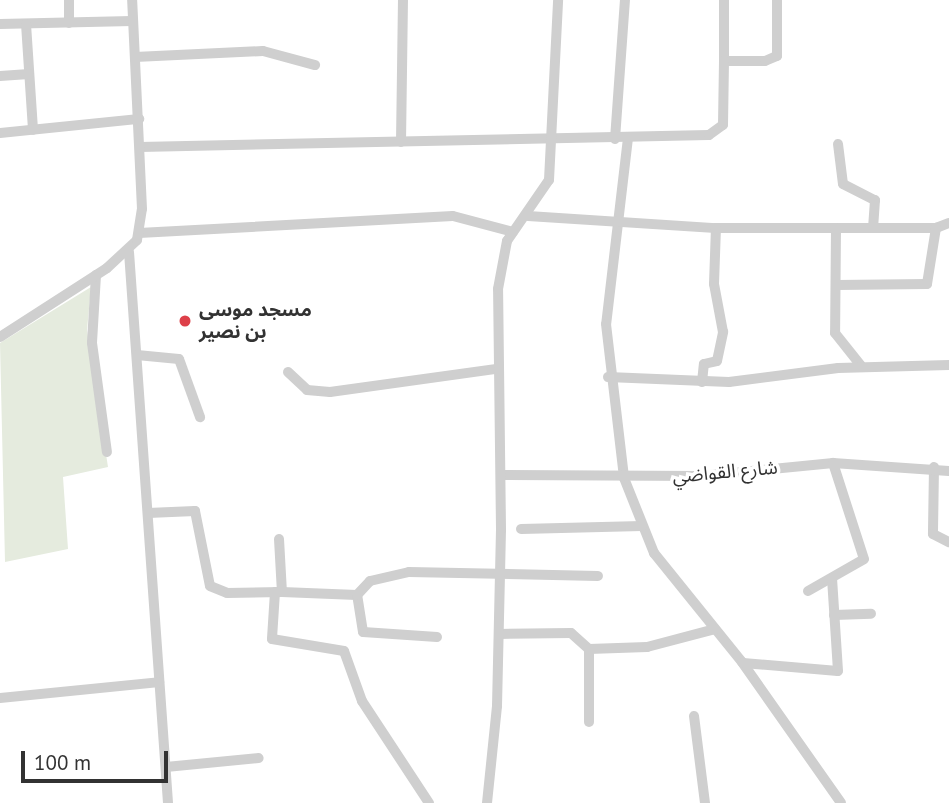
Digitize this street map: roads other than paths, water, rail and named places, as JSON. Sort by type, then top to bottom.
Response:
[{"type":"street","points":[[69,0],[69,23]]},
{"type":"street","points":[[132,0],[140,147],[139,233],[130,252],[168,803]]},
{"type":"street","points":[[401,142],[403,0]]},
{"type":"street","points":[[486,803],[499,634],[501,475],[496,369],[500,264],[513,232],[528,216],[549,180],[558,0]]},
{"type":"street","points":[[615,139],[625,0]]},
{"type":"street","points":[[140,147],[615,139],[721,129],[724,0]]},
{"type":"street","points":[[724,61],[776,58],[777,0]]},
{"type":"street","points":[[0,24],[132,21]]},
{"type":"street","points":[[26,24],[33,130]]},
{"type":"street","points":[[135,57],[263,51],[315,65]]},
{"type":"street","points":[[0,76],[29,74]]},
{"type":"street","points":[[0,133],[139,119]]},
{"type":"street","points":[[628,138],[607,287],[608,377],[624,478],[642,526],[662,565],[743,663],[841,803]]},
{"type":"street","points":[[838,144],[843,184],[875,200],[873,226]]},
{"type":"street","points":[[139,233],[453,216],[513,232]]},
{"type":"street","points":[[528,216],[716,228],[936,228],[949,223]]},
{"type":"street","points":[[702,382],[704,364],[717,360],[723,332],[714,284],[716,228]]},
{"type":"street","points":[[836,228],[836,339],[862,367]]},
{"type":"street","points":[[837,285],[927,284],[936,228]]},
{"type":"street","points":[[0,337],[130,252]]},
{"type":"street","points":[[96,275],[92,343],[107,452]]},
{"type":"street","points":[[137,355],[179,359],[200,417]]},
{"type":"street","points":[[608,377],[702,382],[862,367],[949,365]]},
{"type":"street","points":[[288,372],[314,393],[496,369]]},
{"type":"street","points":[[808,591],[864,558],[844,512],[833,463]]},
{"type":"street","name":"شارع القواضي","points":[[501,475],[624,478],[833,463],[934,467],[949,471]]},
{"type":"street","points":[[934,467],[933,534],[949,542]]},
{"type":"street","points":[[148,513],[195,511],[210,586],[227,593],[357,595],[370,581],[397,573],[598,576]]},
{"type":"street","points":[[521,529],[642,526]]},
{"type":"street","points":[[279,539],[279,592],[272,639],[344,651],[362,701],[429,803]]},
{"type":"street","points":[[743,663],[836,673],[832,579]]},
{"type":"street","points":[[357,595],[363,632],[438,637]]},
{"type":"street","points":[[834,615],[871,614]]},
{"type":"street","points":[[499,634],[571,634],[589,649],[647,647],[715,629]]},
{"type":"street","points":[[589,649],[589,722]]},
{"type":"street","points":[[0,698],[159,682]]},
{"type":"street","points":[[694,716],[705,803]]},
{"type":"street","points":[[166,767],[260,758]]},
{"type":"place","name":"مسجد موسى بن نصير","points":[[185,321]]}]
